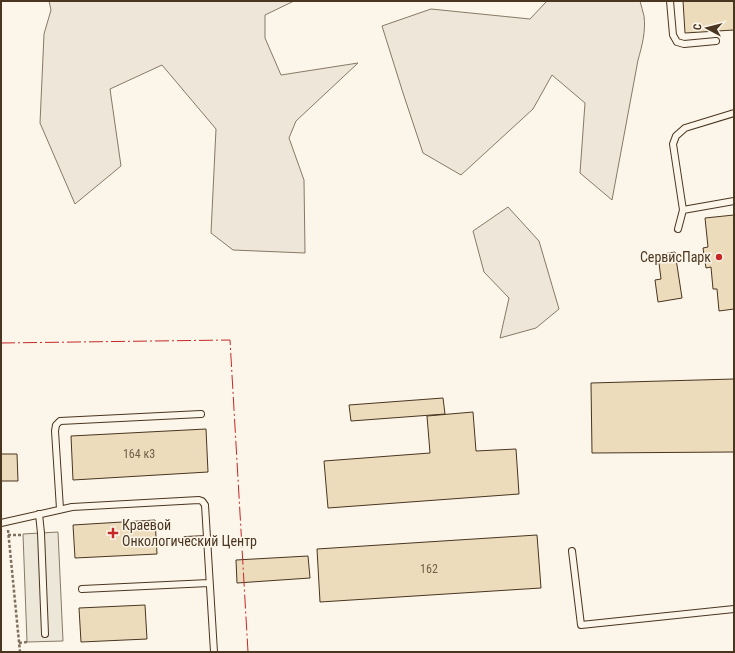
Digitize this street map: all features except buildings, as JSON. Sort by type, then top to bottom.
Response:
[{"type":"lane","points":[[670,1],[673,35],[678,42],[684,44],[716,41]]},
{"type":"lane","points":[[678,229],[683,210],[673,144],[676,136],[685,128],[734,113]]},
{"type":"lane","points":[[683,210],[734,201]]},
{"type":"lane","points":[[60,509],[55,432],[56,425],[60,421],[201,414]]},
{"type":"lane","points":[[4,522],[72,507],[202,501],[204,505],[214,652]]},
{"type":"lane","points":[[39,514],[45,634]]},
{"type":"lane","points":[[186,540],[206,538]]},
{"type":"lane","points":[[572,551],[581,625],[734,609]]},
{"type":"lane","points":[[82,589],[209,583]]},
{"type":"path","points":[[4,522],[8,535],[20,652]]},
{"type":"path","points":[[8,535],[22,535]]},
{"type":"path","points":[[19,643],[27,642]]},
{"type":"shaded area","points":[[49,1],[294,1],[265,15],[265,38],[281,75],[358,63],[296,121],[289,138],[304,180],[305,253],[233,250],[211,233],[216,129],[162,65],[110,89],[121,166],[75,204],[40,123],[44,34],[51,10]]},
{"type":"shaded area","points":[[547,1],[640,1],[644,16],[644,33],[612,200],[580,173],[585,103],[552,75],[533,109],[461,175],[423,153],[382,26],[431,9],[530,19]]},
{"type":"shaded area","points":[[508,207],[539,241],[559,309],[536,328],[500,338],[509,298],[484,272],[473,231]]},
{"type":"shaded area","points":[[58,532],[63,641],[27,642],[23,534]]},
{"type":"power","points":[[1,343],[230,340],[248,652]]},
{"type":"place","name":"СервисПарк","points":[[719,257]]},
{"type":"place","name":"Краевой Онкологический Центр","points":[[113,533]]}]
